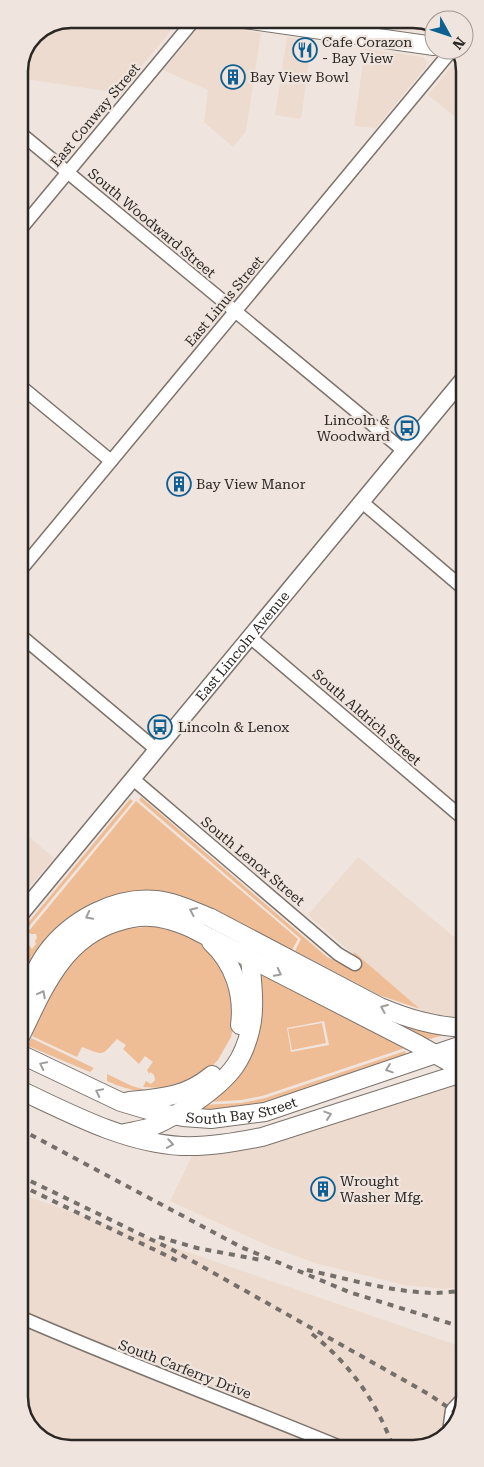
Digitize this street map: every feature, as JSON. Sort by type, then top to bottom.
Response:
[{"type":"main road","points":[[335,28],[424,44]]},
{"type":"main road","points":[[28,1021],[53,973],[79,941],[92,932],[129,918],[137,909],[156,900],[184,906],[380,1007],[410,1019],[438,1026],[456,1027]]},
{"type":"main road","points":[[28,986],[47,952],[61,936],[80,921],[103,909],[137,909],[204,935],[456,1066]]},
{"type":"main road","points":[[122,1134],[150,1128],[174,1116],[219,1084],[234,1067],[244,1050],[253,1012],[250,958],[237,932]]},
{"type":"main road","points":[[120,1102],[165,1098],[181,1094],[196,1087],[211,1076],[231,1050],[239,1031],[242,1012],[236,978],[226,960],[204,935]]},
{"type":"main road","name":"South Bay Street","points":[[28,1058],[120,1102],[174,1116],[211,1119],[265,1112],[456,1047]]},
{"type":"main road","name":"South Bay Street","points":[[28,1094],[79,1118],[122,1134],[181,1146],[230,1143],[262,1137],[456,1074]]},
{"type":"street","name":"East Conway Street","points":[[28,220],[188,28]]},
{"type":"street","name":"East Linus Street","points":[[28,562],[444,60]]},
{"type":"street","name":"South Woodward Street","points":[[28,139],[404,451]]},
{"type":"street","name":"East Lincoln Avenue","points":[[28,899],[133,779],[456,389]]},
{"type":"street","points":[[28,392],[111,461]]},
{"type":"street","points":[[362,502],[456,582]]},
{"type":"street","name":"South Aldrich Street","points":[[250,638],[456,813]]},
{"type":"street","points":[[28,642],[157,750]]},
{"type":"street","name":"South Lenox Street","points":[[133,779],[338,954],[355,964]]},
{"type":"street","name":"South Carferry Drive","points":[[28,1320],[101,1352],[322,1440]]},
{"type":"street","points":[[450,1419],[452,1410],[456,1406]]},
{"type":"shaded area","points":[[62,28],[172,28],[119,93],[28,79],[28,62],[31,54],[40,40]]},
{"type":"shaded area","points":[[199,28],[228,28],[261,33],[246,131],[233,147],[204,122],[208,90],[163,70]]},
{"type":"shaded area","points":[[400,28],[424,29],[424,32]]},
{"type":"shaded area","points":[[287,37],[312,40],[301,119],[275,115]]},
{"type":"shaded area","points":[[365,49],[423,57],[428,63],[425,68],[376,128],[354,126]]},
{"type":"shaded area","points":[[455,64],[456,118],[428,95]]},
{"type":"shaded area","points":[[141,797],[327,957],[353,970],[361,962],[353,954],[354,952],[420,1009],[379,995],[295,951],[301,939],[139,800]]},
{"type":"shaded area","points":[[130,799],[133,801],[28,928],[28,923]]},
{"type":"shaded area","points":[[136,801],[298,939],[292,950],[198,902],[178,895],[157,892],[124,894],[96,901],[99,902],[112,933],[125,929],[156,926],[171,928],[186,934],[209,950],[233,987],[234,1023],[231,1037],[218,1060],[200,1078],[162,1092],[162,1088],[143,1087],[146,1081],[151,1084],[155,1080],[154,1075],[150,1072],[149,1074],[147,1070],[153,1062],[145,1056],[139,1064],[123,1049],[126,1045],[117,1039],[102,1053],[82,1047],[77,1057],[32,1036],[33,1033],[28,1030],[28,944],[32,949],[36,944],[37,938],[36,934],[28,932]]},
{"type":"shaded area","points":[[28,836],[54,858],[28,886]]},
{"type":"shaded area","points":[[358,857],[456,939],[456,1020],[428,1016],[308,915]]},
{"type":"shaded area","points":[[258,971],[408,1047],[262,1096],[241,1100],[209,1102],[232,1080]],"holes":[[[324,1021],[329,1045],[291,1052],[287,1028]]]},
{"type":"shaded area","points":[[383,1018],[448,1034],[426,1040]]},
{"type":"shaded area","points":[[322,1023],[326,1043],[292,1050],[288,1029]]},
{"type":"shaded area","points":[[31,1038],[94,1068],[90,1072],[28,1046]]},
{"type":"shaded area","points":[[405,1051],[406,1055],[266,1103],[245,1107],[199,1110],[201,1105],[241,1103],[265,1098]]},
{"type":"shaded area","points":[[107,1074],[132,1086],[150,1091],[133,1090],[117,1085],[107,1081]]},
{"type":"shaded area","name":"Wrought Washer Mfg.","points":[[456,1083],[456,1287],[444,1289],[405,1285],[318,1264],[271,1247],[170,1201],[193,1154],[258,1148]]},
{"type":"shaded area","points":[[28,1197],[456,1345],[456,1405],[452,1416],[442,1429],[433,1435],[414,1440],[68,1439],[49,1434],[33,1418],[29,1408],[28,1397]]},
{"type":"railway","points":[[28,1133],[241,1247],[349,1292],[456,1325]]},
{"type":"railway","points":[[28,1180],[171,1249],[430,1395],[454,1411]]},
{"type":"railway","points":[[28,1189],[182,1263]]},
{"type":"railway","points":[[159,1237],[197,1248],[261,1260]]},
{"type":"railway","points":[[307,1270],[402,1290],[434,1293],[456,1292]]},
{"type":"railway","points":[[312,1334],[350,1371],[379,1414],[390,1440]]},
{"type":"place","name":"Cafe Corazon - Bay View","points":[[305,50]]},
{"type":"place","name":"Bay View Bowl","points":[[233,77]]},
{"type":"place","name":"Lincoln & Woodward","points":[[407,428]]},
{"type":"place","name":"Bay View Manor","points":[[179,484]]},
{"type":"place","name":"Lincoln & Lenox","points":[[160,727]]},
{"type":"place","name":"Wrought Washer Mfg.","points":[[323,1189]]}]
